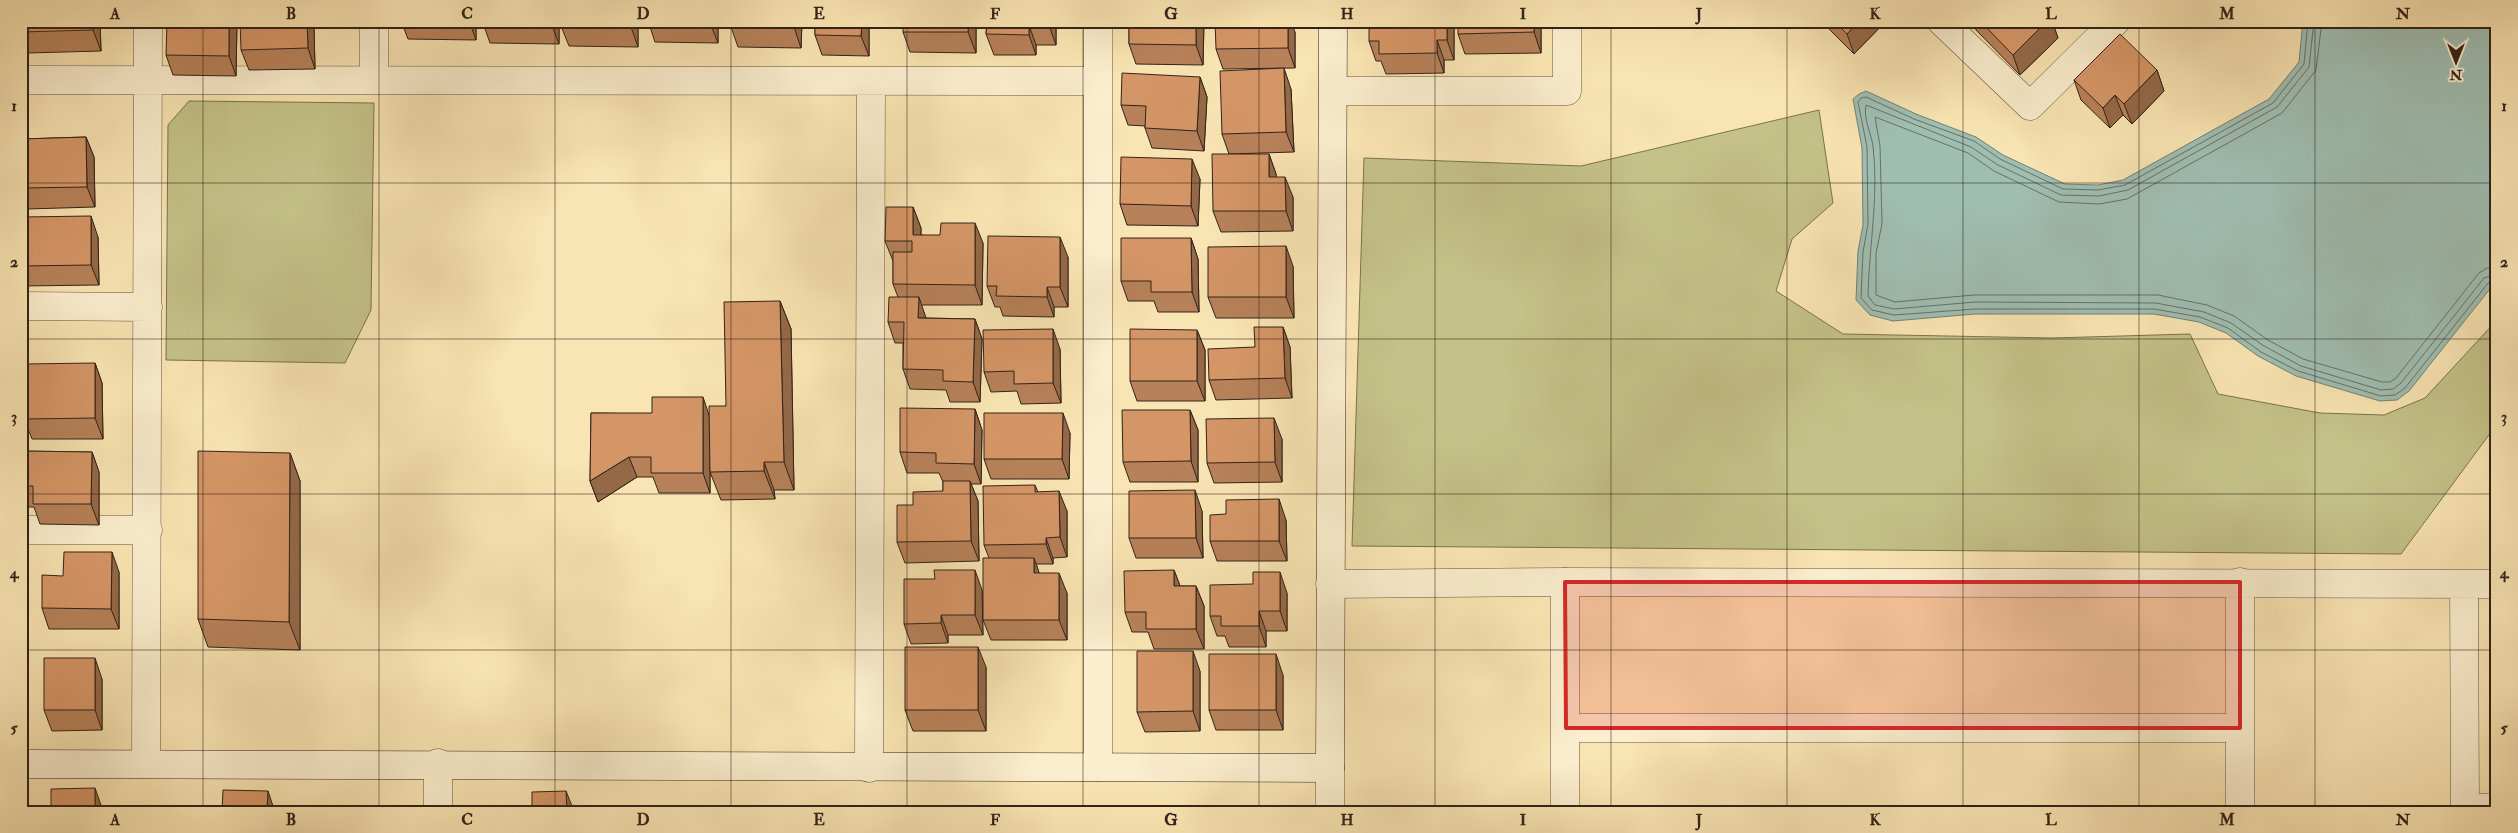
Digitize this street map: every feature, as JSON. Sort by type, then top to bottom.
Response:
[{"type":"street","points":[[146,763],[148,21]]},
{"type":"street","points":[[374,21],[374,80]]},
{"type":"street","points":[[1098,21],[1098,767]]},
{"type":"street","points":[[1330,812],[1332,21]]},
{"type":"street","points":[[1333,92],[1567,92],[1566,21]]},
{"type":"street","points":[[1941,21],[2030,106],[2116,21]]},
{"type":"street","points":[[21,80],[1098,81]]},
{"type":"street","points":[[869,768],[872,81]]},
{"type":"street","points":[[21,306],[148,307]]},
{"type":"street","points":[[21,530],[148,530]]},
{"type":"street","points":[[1330,584],[1565,582],[2497,584]]},
{"type":"street","points":[[1565,582],[1565,812]]},
{"type":"street","points":[[2240,582],[2240,812]]},
{"type":"street","points":[[2464,584],[2465,810],[2497,808]]},
{"type":"street","points":[[1566,728],[2240,728]]},
{"type":"street","points":[[438,763],[438,812]]},
{"type":"street","points":[[21,764],[438,763],[869,768],[1330,768]]},
{"type":"highlighted area","points":[[1565,582],[2240,582],[2240,728],[1566,728]]},
{"type":"shaded area","points":[[189,101],[374,103],[371,310],[345,363],[166,360],[168,125]]},
{"type":"shaded area","points":[[1819,110],[1833,203],[1792,239],[1776,291],[1843,334],[2052,338],[2190,334],[2218,394],[2320,413],[2384,415],[2425,398],[2497,320],[2497,424],[2401,554],[1352,546],[1364,158],[1581,166]]},
{"type":"water","points":[[2303,21],[2497,21],[2497,285],[2493,285],[2409,391],[2397,400],[2380,401],[2296,376],[2258,356],[2226,333],[2199,322],[2154,314],[1975,314],[1893,321],[1870,315],[1856,300],[1858,251],[1863,225],[1862,148],[1853,99],[1859,94],[1866,91],[1916,114],[1976,137],[2003,155],[2065,184],[2098,185],[2123,180],[2269,99],[2299,62]]},
{"type":"building","points":[[21,21],[93,21],[93,30],[21,32]]},
{"type":"building","points":[[167,21],[229,21],[229,56],[166,55]]},
{"type":"building","points":[[240,21],[307,21],[308,48],[241,50]]},
{"type":"building","points":[[483,21],[551,21],[551,23],[483,23]]},
{"type":"building","points":[[561,21],[631,21],[631,27],[561,26]]},
{"type":"building","points":[[710,21],[710,23],[648,22]]},
{"type":"building","points":[[731,21],[794,21],[794,27],[731,27]]},
{"type":"building","points":[[815,21],[862,21],[861,36],[815,35]]},
{"type":"building","points":[[903,21],[969,21],[968,32],[903,32]]},
{"type":"building","points":[[987,21],[1049,21],[1049,25],[1029,25],[1029,35],[986,34]]},
{"type":"building","points":[[1129,21],[1196,21],[1196,45],[1129,44]]},
{"type":"building","points":[[1215,21],[1288,21],[1288,48],[1216,49]]},
{"type":"building","points":[[1369,21],[1447,21],[1447,40],[1437,40],[1437,53],[1379,54],[1379,41],[1369,41]]},
{"type":"building","points":[[1458,21],[1534,21],[1534,32],[1458,34]]},
{"type":"building","points":[[1834,21],[1859,21],[1847,34]]},
{"type":"building","points":[[1980,21],[2047,21],[2013,55]]},
{"type":"building","points":[[2120,34],[2157,70],[2124,104],[2115,95],[2103,108],[2074,80]]},
{"type":"building","points":[[1284,68],[1286,132],[1222,134],[1220,71]]},
{"type":"building","points":[[1122,73],[1200,77],[1197,131],[1145,128],[1146,106],[1121,105]]},
{"type":"building","points":[[86,137],[87,187],[21,188],[21,139]]},
{"type":"building","points":[[1212,154],[1269,154],[1269,177],[1285,177],[1286,211],[1213,211]]},
{"type":"building","points":[[1121,157],[1192,159],[1191,206],[1120,204]]},
{"type":"building","points":[[886,207],[913,207],[913,235],[940,235],[941,223],[975,223],[975,285],[893,284],[893,252],[912,252],[912,241],[885,241]]},
{"type":"building","points":[[91,216],[91,265],[21,266],[21,217]]},
{"type":"building","points":[[988,236],[1060,237],[1060,287],[1047,287],[1047,297],[996,296],[997,286],[987,286]]},
{"type":"building","points":[[1121,238],[1191,238],[1192,292],[1151,292],[1151,281],[1121,281]]},
{"type":"building","points":[[1286,246],[1286,297],[1208,297],[1208,247]]},
{"type":"building","points":[[889,297],[919,297],[918,318],[975,319],[973,382],[943,381],[943,370],[903,369],[904,322],[888,322]]},
{"type":"building","points":[[780,301],[784,462],[764,462],[764,471],[710,472],[709,406],[726,406],[724,302]]},
{"type":"building","points":[[1254,327],[1283,327],[1285,378],[1209,380],[1208,349],[1255,347]]},
{"type":"building","points":[[1053,329],[1053,383],[1014,384],[1014,371],[984,372],[983,330]]},
{"type":"building","points":[[1130,329],[1197,330],[1197,381],[1130,381]]},
{"type":"building","points":[[95,363],[95,418],[24,419],[24,364]]},
{"type":"building","points":[[652,397],[703,397],[703,473],[651,473],[651,457],[629,457],[590,481],[591,413],[652,413]]},
{"type":"building","points":[[900,408],[975,409],[974,464],[936,463],[936,453],[900,452]]},
{"type":"building","points":[[1122,410],[1190,410],[1191,461],[1123,462]]},
{"type":"building","points":[[984,413],[1063,413],[1062,459],[984,459]]},
{"type":"building","points":[[1274,418],[1275,462],[1207,463],[1206,419]]},
{"type":"building","points":[[21,451],[92,452],[91,504],[33,504],[33,486],[21,486]]},
{"type":"building","points":[[198,451],[290,453],[289,622],[198,619]]},
{"type":"building","points":[[943,481],[970,481],[971,541],[897,542],[897,505],[913,505],[913,492],[943,491]]},
{"type":"building","points":[[1035,485],[1035,492],[1059,491],[1060,537],[1046,538],[1046,544],[984,545],[983,486]]},
{"type":"building","points":[[1195,490],[1196,538],[1129,538],[1129,491]]},
{"type":"building","points":[[1279,499],[1279,541],[1210,541],[1210,515],[1226,514],[1226,500]]},
{"type":"building","points":[[64,552],[112,552],[111,609],[42,608],[42,575],[63,576]]},
{"type":"building","points":[[983,558],[1034,558],[1034,573],[1059,573],[1059,620],[983,620]]},
{"type":"building","points":[[934,570],[975,570],[975,615],[941,615],[941,623],[904,624],[904,579],[935,579]]},
{"type":"building","points":[[1174,570],[1174,586],[1196,586],[1196,629],[1146,629],[1146,612],[1125,612],[1124,571]]},
{"type":"building","points":[[1253,572],[1280,572],[1280,611],[1259,611],[1259,626],[1221,626],[1221,616],[1210,616],[1210,585],[1253,584]]},
{"type":"building","points":[[905,647],[978,647],[978,710],[905,710]]},
{"type":"building","points":[[1137,651],[1193,651],[1193,711],[1137,712]]},
{"type":"building","points":[[1209,654],[1276,654],[1276,710],[1209,710]]},
{"type":"building","points":[[44,658],[95,658],[95,710],[44,710]]},
{"type":"building","points":[[95,788],[95,812],[51,812],[51,789]]},
{"type":"building","points":[[223,790],[268,791],[267,810],[295,812],[222,812]]},
{"type":"building","points":[[566,791],[567,812],[532,812],[532,792]]},
{"type":"building","points":[[309,806],[410,806],[410,812],[309,812]]},
{"type":"building","points":[[932,807],[983,807],[983,812],[932,812]]},
{"type":"building","points":[[207,811],[207,812],[141,812]]}]
